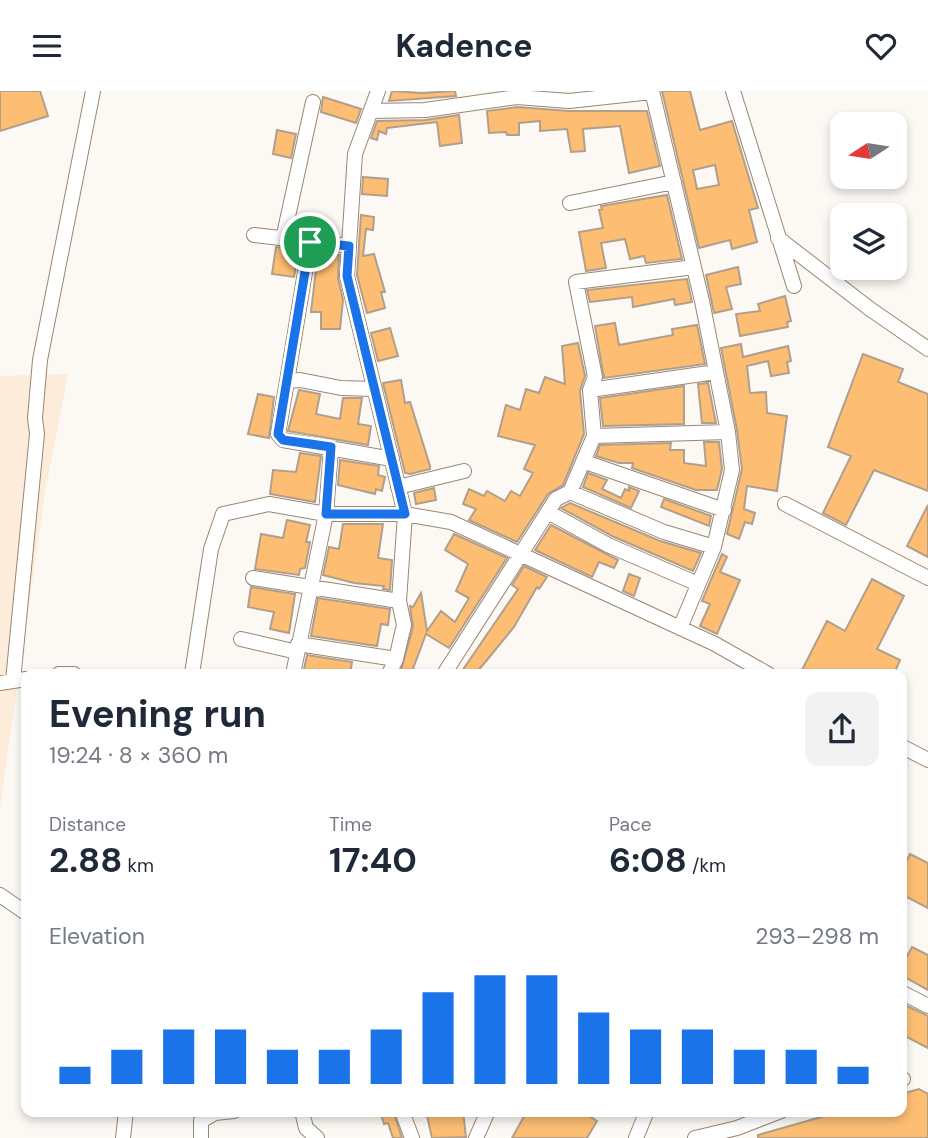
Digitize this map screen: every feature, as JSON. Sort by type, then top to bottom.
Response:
[{"type":"street","points":[[13,681],[37,434],[34,418],[40,361],[93,91]]},
{"type":"street","points":[[378,91],[355,154],[347,276],[405,514],[399,601],[404,625],[391,669]]},
{"type":"street","points":[[372,111],[425,110],[469,97],[569,101],[652,91],[694,267],[728,432],[732,470],[714,547],[680,628]]},
{"type":"street","points":[[733,91],[794,286]]},
{"type":"street","points":[[283,239],[313,102]]},
{"type":"street","points":[[570,203],[674,182]]},
{"type":"street","points":[[254,235],[349,246]]},
{"type":"street","points":[[777,237],[870,309],[928,349]]},
{"type":"street","points":[[310,242],[278,434],[280,438],[392,459]]},
{"type":"street","points":[[447,669],[556,499],[570,492],[594,436],[590,390],[595,377],[576,282],[694,267]]},
{"type":"street","points":[[590,390],[716,372]]},
{"type":"street","points":[[287,381],[300,380],[341,389],[375,389]]},
{"type":"street","points":[[594,436],[728,432]]},
{"type":"street","points":[[294,669],[326,514],[331,447]]},
{"type":"street","points":[[585,462],[724,510]]},
{"type":"street","points":[[398,487],[464,471]]},
{"type":"street","points":[[570,492],[664,531],[714,547]]},
{"type":"street","points":[[193,669],[211,549],[223,514],[269,504],[326,514],[405,514],[452,522],[680,628],[757,669]]},
{"type":"street","points":[[785,505],[928,578]]},
{"type":"street","points":[[548,512],[608,545],[698,584]]},
{"type":"street","points":[[253,578],[399,601]]},
{"type":"street","points":[[241,639],[396,659]]},
{"type":"street","points":[[907,749],[928,760]]},
{"type":"street","points":[[0,895],[21,910]]},
{"type":"street","points":[[907,995],[928,1006]]},
{"type":"street","points":[[123,1138],[125,1117]]},
{"type":"street","points":[[201,1138],[201,1121],[208,1117]]},
{"type":"street","points":[[303,1117],[306,1128],[317,1138]]},
{"type":"street","points":[[403,1117],[412,1138]]},
{"type":"street","points":[[476,1138],[485,1117]]},
{"type":"street","points":[[636,1138],[645,1117]]},
{"type":"street","points":[[695,1138],[738,1133],[769,1117]]},
{"type":"shaded area","points":[[68,374],[45,493],[0,807],[0,376]]},
{"type":"building","points":[[0,91],[40,91],[48,116],[0,131]]},
{"type":"building","points":[[392,91],[455,91],[456,96],[389,101]]},
{"type":"building","points":[[662,91],[690,91],[700,130],[732,121],[758,208],[749,210],[757,242],[732,249],[730,240],[699,248]],"holes":[[[715,165],[719,185],[697,189],[693,170]]]},
{"type":"building","points":[[323,97],[361,109],[356,123],[321,112]]},
{"type":"building","points":[[517,107],[569,111],[647,111],[660,166],[629,173],[620,126],[583,129],[585,151],[571,152],[567,129],[540,131],[540,121],[519,123],[519,135],[507,135],[506,132],[489,133],[487,111]]},
{"type":"building","points":[[459,115],[462,143],[440,146],[437,122],[387,128],[386,134],[379,131],[377,140],[371,138],[377,121],[425,120]]},
{"type":"building","points":[[277,130],[296,134],[291,158],[273,154]]},
{"type":"building","points":[[363,177],[388,179],[387,196],[362,194]]},
{"type":"building","points":[[667,195],[682,259],[646,263],[644,256],[630,259],[625,239],[601,243],[606,268],[586,271],[579,232],[603,228],[599,210],[602,209],[601,206]]},
{"type":"building","points":[[361,215],[374,217],[373,230],[366,229],[363,256],[374,254],[385,292],[381,292],[385,308],[367,313],[357,275]]},
{"type":"building","points":[[276,247],[299,250],[294,277],[272,274]]},
{"type":"building","points":[[318,253],[339,255],[338,278],[343,300],[340,329],[321,329],[321,312],[311,312]]},
{"type":"building","points":[[738,267],[741,284],[726,287],[732,309],[714,313],[706,275]]},
{"type":"building","points":[[687,279],[692,302],[675,305],[674,299],[633,307],[632,297],[590,302],[587,290]]},
{"type":"building","points":[[785,296],[791,321],[787,322],[788,327],[740,336],[736,314],[760,311],[758,304]]},
{"type":"building","points":[[615,323],[619,345],[673,335],[672,329],[697,325],[705,364],[604,378],[595,326]]},
{"type":"building","points":[[390,328],[398,356],[378,361],[371,333]]},
{"type":"building","points":[[578,343],[585,376],[580,391],[584,434],[563,485],[548,494],[517,542],[469,520],[476,509],[463,504],[469,489],[484,496],[487,491],[505,501],[511,491],[520,496],[533,473],[524,469],[535,445],[498,436],[506,405],[520,410],[526,389],[539,393],[545,377],[565,384],[562,346]]},
{"type":"building","points":[[741,344],[743,357],[788,346],[791,361],[787,362],[789,373],[771,376],[768,361],[747,366],[750,393],[766,392],[767,413],[787,416],[777,491],[747,486],[744,509],[755,513],[752,524],[745,522],[739,539],[727,534],[742,469],[721,348]]},
{"type":"building","points":[[863,354],[903,369],[898,382],[928,394],[928,491],[874,470],[846,525],[823,513],[851,456],[828,447]]},
{"type":"building","points":[[401,380],[405,403],[410,402],[430,466],[430,469],[410,474],[405,473],[383,383]]},
{"type":"building","points":[[708,383],[716,423],[702,423],[698,384]]},
{"type":"building","points":[[684,386],[684,424],[603,426],[600,398]]},
{"type":"building","points":[[299,390],[320,394],[316,414],[340,419],[343,398],[362,398],[358,424],[371,426],[368,445],[288,431]]},
{"type":"building","points":[[258,394],[274,397],[269,438],[248,434]]},
{"type":"building","points":[[704,442],[719,442],[722,469],[717,490],[696,490],[632,468],[633,463],[619,463],[596,456],[600,445],[671,443],[670,450],[684,450],[684,463],[706,466]]},
{"type":"building","points":[[300,453],[321,456],[315,502],[270,494],[273,470],[296,472]]},
{"type":"building","points":[[340,460],[379,466],[378,475],[385,477],[382,491],[376,489],[375,494],[338,485]]},
{"type":"building","points":[[588,473],[607,480],[602,489],[621,498],[625,489],[629,491],[629,487],[639,491],[631,508],[583,487]]},
{"type":"building","points":[[434,488],[436,500],[416,504],[414,493]]},
{"type":"building","points":[[664,499],[711,516],[709,526],[661,507]]},
{"type":"building","points":[[570,503],[660,541],[701,553],[693,571],[612,536],[561,508]]},
{"type":"building","points":[[928,505],[928,557],[907,546]]},
{"type":"building","points":[[287,520],[310,525],[305,568],[300,569],[299,575],[255,569],[261,534],[283,538]]},
{"type":"building","points":[[343,524],[383,524],[378,558],[392,560],[390,590],[383,589],[384,586],[354,583],[323,575],[329,547],[339,549]]},
{"type":"building","points":[[551,525],[618,560],[614,568],[599,562],[592,577],[535,550]]},
{"type":"building","points":[[454,534],[507,558],[449,648],[426,634],[413,669],[401,669],[413,627],[410,606],[413,607],[421,593],[427,631],[441,611],[455,622],[469,598],[456,591],[468,564],[445,550]]},
{"type":"building","points":[[722,554],[727,557],[720,572],[740,580],[717,634],[700,626],[710,604],[702,601]]},
{"type":"building","points":[[524,566],[547,577],[539,589],[537,587],[514,627],[479,669],[463,669],[518,589],[512,585]]},
{"type":"building","points":[[629,574],[640,578],[634,596],[623,591]]},
{"type":"building","points":[[872,579],[904,596],[877,649],[900,660],[896,669],[803,669],[827,621],[845,631]]},
{"type":"building","points":[[251,587],[295,594],[289,633],[270,629],[274,612],[248,607]]},
{"type":"building","points":[[318,598],[390,609],[388,625],[381,624],[377,646],[311,636]]},
{"type":"building","points":[[307,655],[352,662],[351,669],[304,669]]},
{"type":"building","points":[[910,854],[928,863],[928,908],[907,897],[907,860]]},
{"type":"building","points":[[912,947],[928,955],[928,990],[907,978],[907,956]]},
{"type":"building","points":[[907,1006],[928,1016],[928,1048],[907,1037]]},
{"type":"building","points":[[919,1089],[928,1094],[928,1138],[758,1138],[758,1135],[821,1117],[907,1117],[907,1092]]},
{"type":"building","points":[[382,1117],[395,1117],[402,1138],[393,1138],[388,1123],[384,1124]]},
{"type":"building","points":[[427,1117],[464,1117],[466,1137],[432,1138]]},
{"type":"building","points":[[524,1117],[591,1117],[597,1121],[587,1138],[512,1138]]},
{"type":"route","points":[[310,242],[349,246],[347,276],[405,514],[326,514],[331,447],[283,440],[278,434],[310,242]]}]
